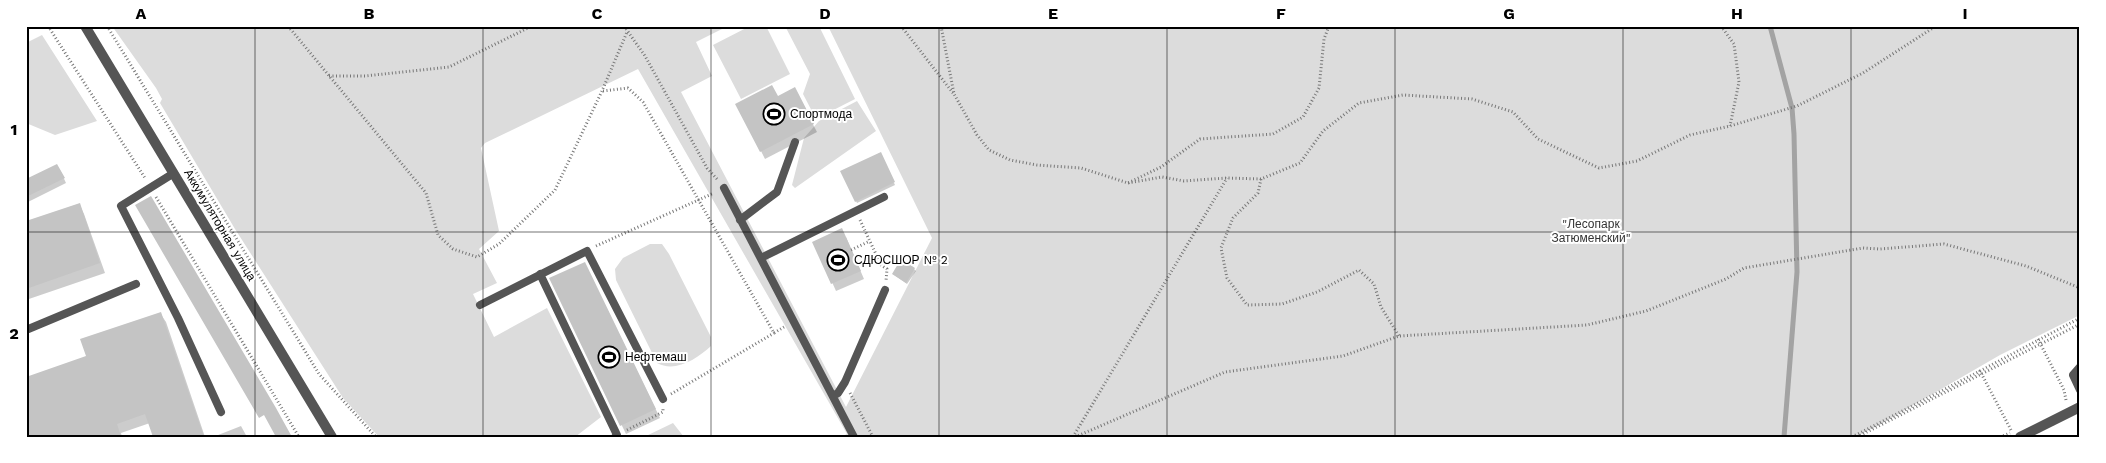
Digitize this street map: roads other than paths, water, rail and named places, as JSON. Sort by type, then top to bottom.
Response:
[{"type":"street","name":"Аккумуляторная улица","points":[[85,26],[332,437]]},
{"type":"street","points":[[2018,432],[2036,433],[2080,407]]},
{"type":"lane","points":[[740,220],[777,192],[794,142]]},
{"type":"lane","points":[[174,173],[121,206],[178,318],[221,412]]},
{"type":"lane","points":[[724,188],[854,437]]},
{"type":"lane","points":[[761,258],[884,197]]},
{"type":"lane","points":[[480,305],[587,251],[663,398]]},
{"type":"lane","points":[[540,274],[616,436]]},
{"type":"lane","points":[[26,330],[136,284]]},
{"type":"lane","points":[[832,396],[838,393],[845,382],[885,290]]},
{"type":"lane","points":[[2080,367],[2073,375],[2080,390]]},
{"type":"waterway","points":[[1770,26],[1792,108],[1794,134],[1797,272],[1784,437]]},
{"type":"place","name":"Спортмода","points":[[774,114]]},
{"type":"place","name":"СДЮСШОР № 2","points":[[838,260]]},
{"type":"place","name":"Нефтемаш","points":[[609,357]]},
{"type":"park label","name":"\"Лесопарк Затюменский\"","points":[[1591,231]]}]
